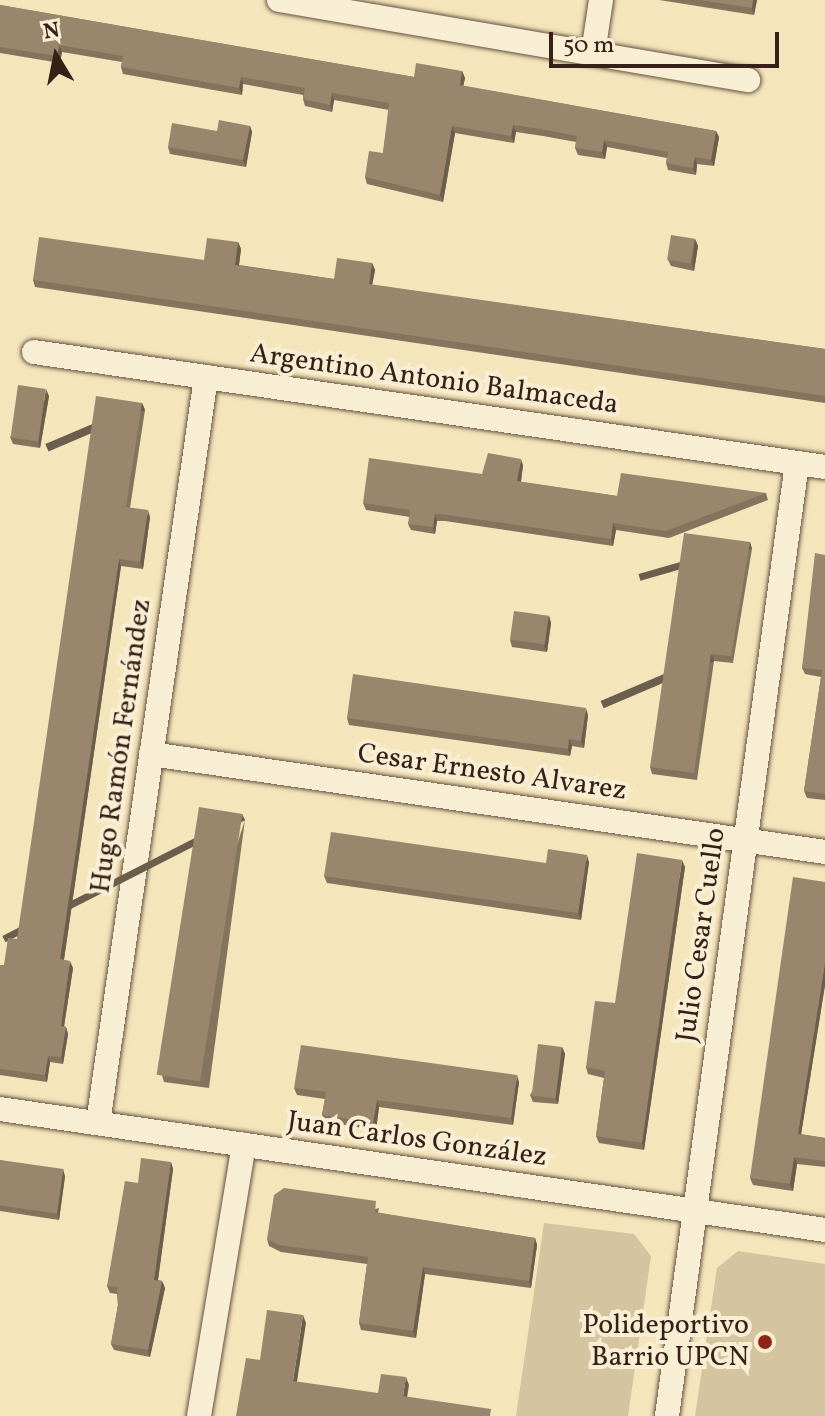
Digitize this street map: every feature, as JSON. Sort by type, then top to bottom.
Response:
[{"type":"street","points":[[279,0],[748,80]]},
{"type":"street","points":[[593,53],[601,0]]},
{"type":"street","name":"Argentino Antonio Balmaceda","points":[[34,352],[825,467]]},
{"type":"street","name":"Hugo Ramón Fernández","points":[[98,1123],[206,377]]},
{"type":"street","name":"Julio Cesar Cuello","points":[[667,1416],[797,463]]},
{"type":"street","name":"Cesar Ernesto Alvarez","points":[[151,754],[825,852]]},
{"type":"street","name":"Juan Carlos González","points":[[0,1109],[825,1230]]},
{"type":"street","points":[[199,1416],[244,1145]]},
{"type":"shaded area","points":[[544,1223],[634,1234],[651,1256],[628,1416],[516,1416]]},
{"type":"shaded area","name":"Polideportivo Barrio UPCN","points":[[738,1251],[825,1264],[825,1416],[695,1416],[717,1268]]},
{"type":"building","points":[[700,0],[753,0],[752,8]]},
{"type":"building","points":[[0,5],[414,77],[416,63],[462,71],[460,85],[716,131],[711,160],[695,157],[693,168],[666,163],[668,152],[604,140],[602,152],[575,148],[577,136],[540,129],[513,125],[511,136],[452,126],[440,195],[365,177],[369,151],[383,153],[389,103],[332,93],[330,105],[303,99],[305,88],[241,77],[239,88],[121,67],[123,56],[59,45],[57,56],[0,47]]},
{"type":"building","points":[[219,120],[250,126],[243,160],[168,147],[172,123],[217,131]]},
{"type":"building","points":[[671,235],[695,239],[691,263],[667,260]]},
{"type":"building","points":[[39,237],[204,260],[207,238],[238,242],[235,265],[334,279],[337,258],[372,263],[369,284],[825,349],[825,396],[33,280]]},
{"type":"building","points":[[18,385],[46,389],[38,441],[11,437]]},
{"type":"building","points":[[96,396],[142,403],[126,507],[148,510],[140,562],[119,559],[60,959],[70,961],[61,1026],[66,1027],[61,1057],[48,1056],[45,1075],[0,1069],[0,965],[4,965],[8,938],[17,939]]},
{"type":"building","points":[[488,453],[521,459],[517,481],[617,496],[621,473],[766,493],[666,531],[613,523],[611,539],[442,514],[435,514],[433,527],[408,524],[410,510],[363,503],[369,458],[482,474]]},
{"type":"building","points":[[684,533],[750,542],[731,656],[711,654],[694,773],[650,767]]},
{"type":"building","points":[[815,553],[825,555],[825,794],[804,791],[822,670],[802,668]]},
{"type":"building","points":[[514,611],[549,616],[545,645],[510,640]]},
{"type":"building","points":[[353,674],[586,708],[581,741],[569,739],[568,749],[347,718]]},
{"type":"building","points":[[199,807],[242,814],[200,1082],[157,1075]]},
{"type":"building","points":[[331,832],[546,863],[548,849],[587,855],[578,913],[324,876]]},
{"type":"building","points":[[637,853],[682,860],[642,1143],[596,1136],[605,1071],[586,1067],[595,1001],[615,1003]]},
{"type":"building","points":[[793,877],[825,882],[825,963],[798,1134],[825,1138],[825,1161],[794,1157],[790,1184],[750,1178]]},
{"type":"building","points":[[538,1044],[562,1047],[555,1099],[532,1096]]},
{"type":"building","points":[[301,1045],[517,1075],[511,1118],[377,1100],[373,1123],[322,1115],[326,1092],[294,1088]]},
{"type":"building","points":[[141,1158],[171,1162],[154,1280],[162,1281],[148,1350],[111,1344],[118,1305],[117,1287],[107,1286],[125,1181],[138,1183]]},
{"type":"building","points":[[0,1160],[63,1169],[57,1213],[0,1205]]},
{"type":"building","points":[[284,1188],[376,1201],[375,1212],[535,1238],[529,1281],[423,1267],[413,1331],[359,1323],[368,1257],[279,1245],[267,1239],[274,1195]]},
{"type":"building","points":[[267,1310],[303,1315],[293,1381],[378,1393],[381,1374],[406,1377],[403,1396],[491,1409],[490,1416],[236,1416],[246,1358],[260,1360]]},
{"type":"place","name":"Polideportivo Barrio UPCN","points":[[765,1342]]}]
